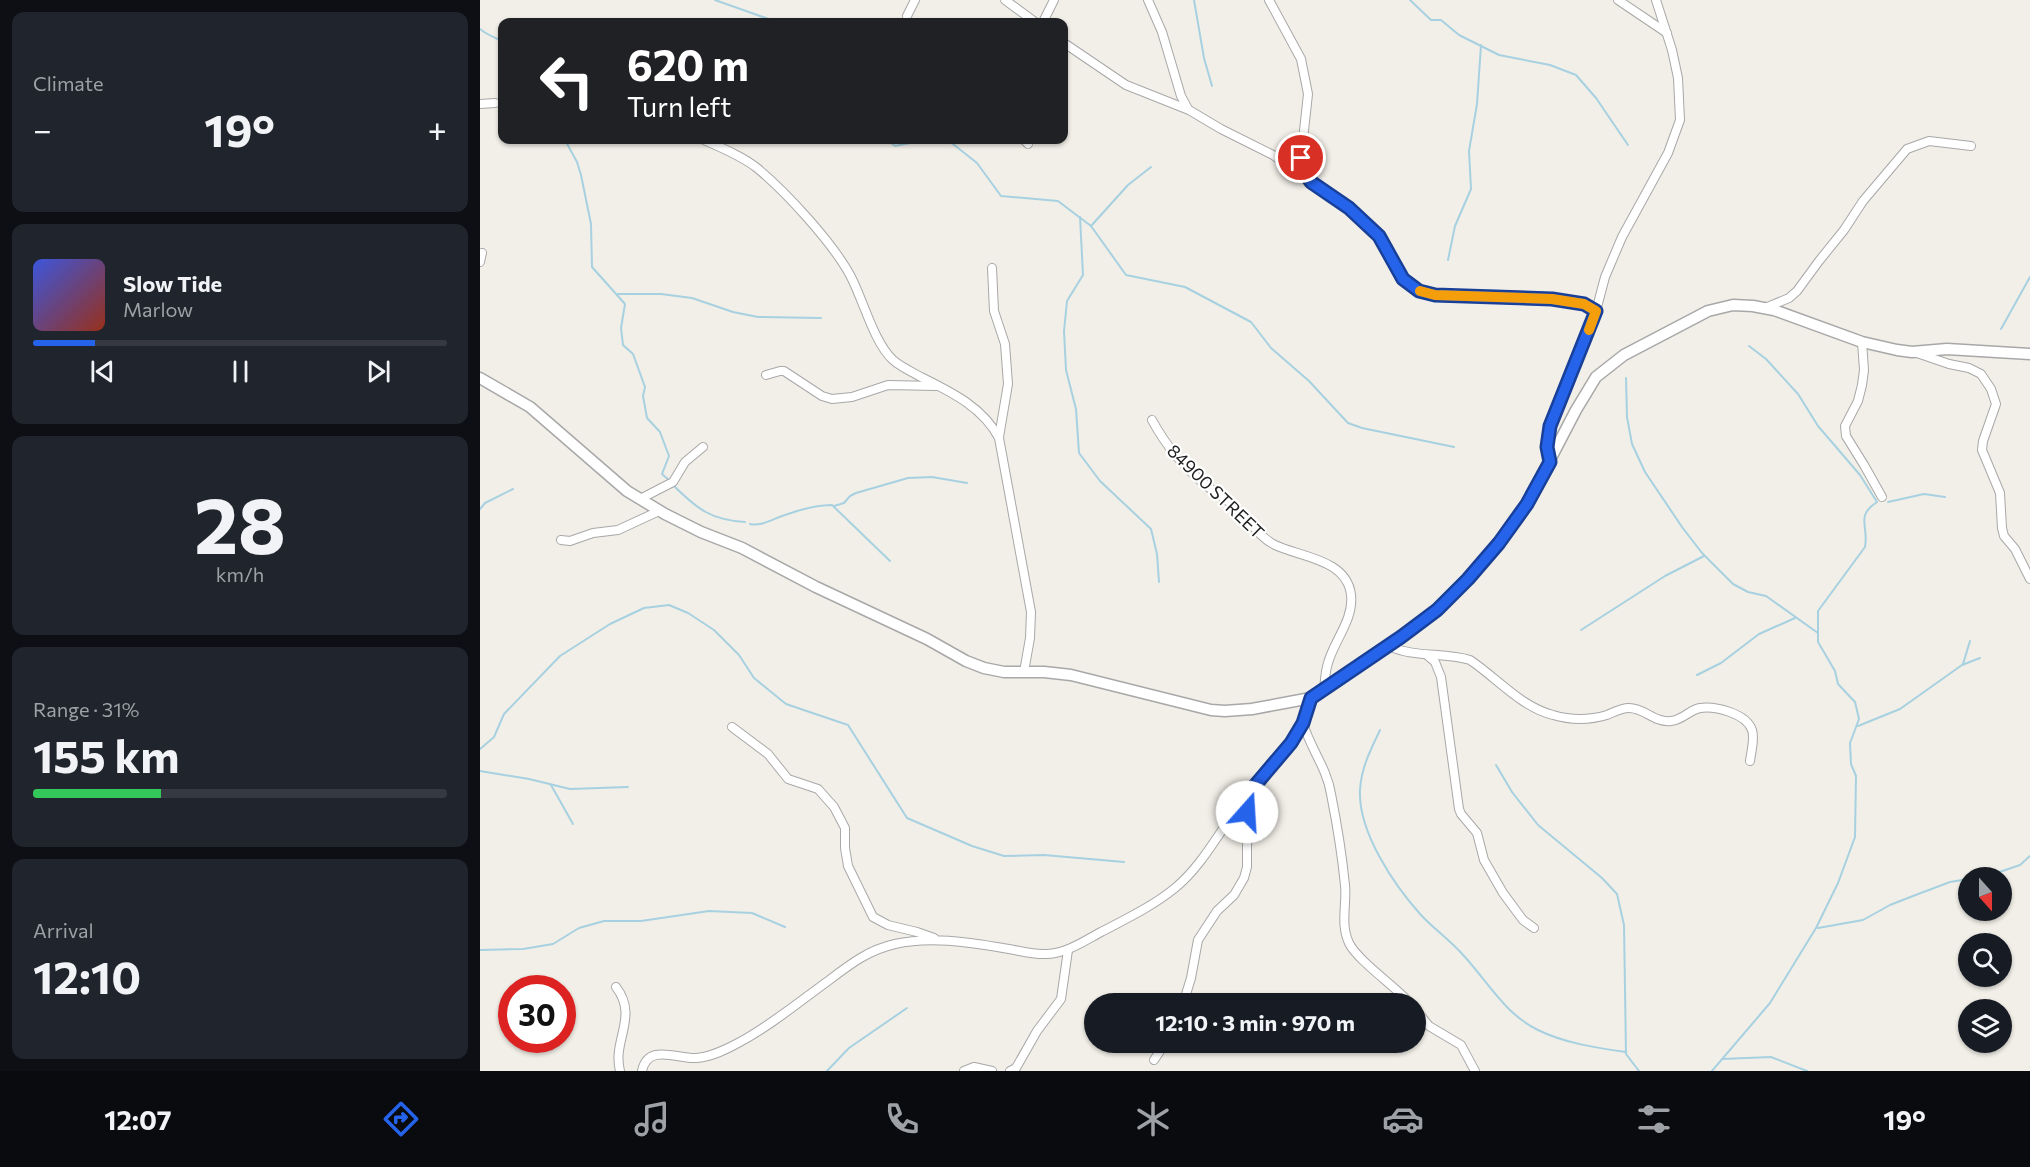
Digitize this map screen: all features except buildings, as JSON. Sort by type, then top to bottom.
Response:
[{"type":"street","points":[[907,16],[915,0]]},
{"type":"street","points":[[1005,0],[1030,18]]},
{"type":"street","points":[[1045,18],[1054,0]]},
{"type":"street","points":[[1148,0],[1162,32],[1180,96],[1189,110]]},
{"type":"street","points":[[1269,0],[1301,59],[1308,94],[1301,158],[1304,172],[1311,182]]},
{"type":"street","points":[[1618,0],[1668,33]]},
{"type":"street","points":[[1550,462],[1547,447],[1550,426],[1596,311],[1605,277],[1668,153],[1680,120],[1678,78],[1668,33],[1656,0]]},
{"type":"street","points":[[1068,45],[1125,85],[1189,110],[1221,129],[1274,155],[1363,219],[1379,236],[1403,279],[1419,291],[1435,295],[1552,299],[1584,304],[1596,311]]},
{"type":"street","points":[[480,104],[495,104]]},
{"type":"street","points":[[1765,308],[1789,298],[1797,291],[1844,230],[1863,201],[1907,149],[1929,141],[1971,146]]},
{"type":"street","points":[[712,144],[755,167],[795,205],[844,264],[883,349],[894,361],[964,400],[987,420],[999,438]]},
{"type":"street","points":[[992,268],[994,311],[1005,344],[1008,384],[999,438],[1030,612],[1030,638],[1024,672]]},
{"type":"street","points":[[480,378],[530,407],[640,500],[701,532],[742,548],[825,591],[927,639],[966,661],[1004,672],[1071,675],[1211,710],[1252,709],[1311,698],[1389,646],[1437,610],[1499,543],[1527,504],[1590,386],[1610,364],[1708,311],[1733,305],[1765,308],[1862,342],[1912,352],[1969,368],[1981,374],[1996,400],[1982,450],[2000,493],[2004,536],[2015,549],[2030,579]]},
{"type":"street","points":[[1862,342],[1863,386],[1845,426],[1846,436],[1882,497]]},
{"type":"street","points":[[1912,352],[1947,349],[2030,354]]},
{"type":"street","points":[[766,375],[780,370],[784,371],[822,396],[832,399],[852,397],[888,385],[940,387]]},
{"type":"street","name":"84900 STREET","points":[[1152,420],[1175,456],[1209,487],[1227,499],[1266,539],[1275,545],[1318,559],[1340,572],[1351,594],[1350,608],[1328,662],[1324,690]]},
{"type":"street","points":[[640,500],[672,482],[685,462],[703,447]]},
{"type":"street","points":[[561,540],[618,530],[659,511]]},
{"type":"street","points":[[1389,646],[1401,652],[1470,660],[1519,698],[1540,711],[1554,716],[1592,718],[1624,708],[1632,708],[1662,722],[1675,721],[1700,708],[1735,714],[1752,728],[1750,761]]},
{"type":"street","points":[[1428,656],[1435,662],[1441,677],[1461,814],[1477,833],[1484,860],[1503,893],[1523,920],[1534,928]]},
{"type":"street","points":[[642,1071],[646,1061],[655,1055],[701,1057],[740,1042],[869,952],[896,943],[940,941],[1049,954],[1068,950],[1152,904],[1189,875],[1246,796],[1291,743],[1303,723],[1311,698]]},
{"type":"street","points":[[1303,723],[1327,776],[1331,793],[1345,888],[1344,926],[1350,945],[1358,956],[1401,993]]},
{"type":"street","points":[[732,727],[768,754],[788,779],[818,789],[834,807],[845,828],[848,866],[873,917],[888,925],[917,932],[940,941]]},
{"type":"street","points":[[1186,993],[1198,940],[1217,911],[1234,895],[1244,878],[1247,867],[1246,796]]},
{"type":"street","points":[[1010,1071],[1016,1068],[1037,1031],[1061,999],[1068,950]]},
{"type":"street","points":[[616,987],[625,1000],[626,1007],[625,1028],[618,1053],[620,1071]]},
{"type":"street","points":[[1426,1022],[1461,1045],[1475,1071]]},
{"type":"street","points":[[1154,1060],[1159,1053]]},
{"type":"street","points":[[964,1071],[974,1067],[992,1071]]},
{"type":"waterway","points":[[715,0],[766,18]]},
{"type":"waterway","points":[[1194,0],[1204,58],[1212,86]]},
{"type":"waterway","points":[[1410,0],[1431,20],[1441,20],[1459,35],[1499,55],[1550,65],[1576,75],[1596,98],[1628,145]]},
{"type":"waterway","points":[[480,29],[498,39]]},
{"type":"waterway","points":[[1448,260],[1455,226],[1471,189],[1469,151],[1477,104],[1481,45]]},
{"type":"waterway","points":[[567,144],[581,175],[591,224],[592,267],[625,304],[621,328],[623,345],[633,354],[645,387],[643,396],[647,418],[660,432],[669,456],[662,474],[670,481]]},
{"type":"waterway","points":[[892,144],[895,146],[905,144]]},
{"type":"waterway","points":[[953,144],[977,163],[1001,196],[1058,201],[1091,226],[1126,275],[1185,287],[1251,322],[1271,348],[1309,381],[1348,423],[1454,447]]},
{"type":"waterway","points":[[1091,226],[1128,185],[1151,167]]},
{"type":"waterway","points":[[1080,217],[1083,275],[1067,301],[1064,331],[1066,370],[1076,409],[1079,453],[1100,481],[1151,529],[1157,554],[1159,582]]},
{"type":"waterway","points":[[2001,329],[2030,277]]},
{"type":"waterway","points":[[618,294],[661,294],[692,298],[733,312],[758,317],[821,318]]},
{"type":"waterway","points":[[1712,1071],[1770,1003],[1816,928],[1838,883],[1855,837],[1856,776],[1851,764],[1850,743],[1859,719],[1855,702],[1838,684],[1835,671],[1818,642],[1818,611],[1865,547],[1866,512],[1877,502],[1860,475],[1818,426],[1798,394],[1766,359],[1749,346]]},
{"type":"waterway","points":[[1626,378],[1627,417],[1632,444],[1645,472],[1682,527],[1702,553],[1733,584],[1748,592],[1766,596],[1818,633]]},
{"type":"waterway","points":[[834,506],[844,503],[856,493],[908,478],[932,477],[967,483]]},
{"type":"waterway","points":[[673,485],[705,512],[723,519],[745,522]]},
{"type":"waterway","points":[[480,509],[485,503],[513,489]]},
{"type":"waterway","points":[[1888,502],[1924,494],[1945,497]]},
{"type":"waterway","points":[[750,524],[764,523],[783,515],[832,505],[890,561]]},
{"type":"waterway","points":[[1581,630],[1665,576],[1704,556]]},
{"type":"waterway","points":[[480,749],[494,737],[504,714],[560,656],[610,624],[644,608],[669,605],[688,613],[714,630],[739,655],[754,678],[786,704],[848,725],[907,818],[972,846],[1004,856],[1044,855],[1124,862]]},
{"type":"waterway","points":[[1697,675],[1721,663],[1759,634],[1795,618]]},
{"type":"waterway","points":[[1963,664],[1970,641]]},
{"type":"waterway","points":[[1858,726],[1900,709],[1962,665],[1980,658]]},
{"type":"waterway","points":[[1380,730],[1362,774],[1361,806],[1371,840],[1400,889],[1421,915],[1464,956],[1506,1006],[1526,1023],[1548,1035],[1570,1042],[1626,1052]]},
{"type":"waterway","points":[[1496,765],[1512,792],[1538,825],[1602,878],[1617,894],[1624,925],[1626,1054],[1639,1071]]},
{"type":"waterway","points":[[480,771],[570,789],[628,787]]},
{"type":"waterway","points":[[551,785],[573,824]]},
{"type":"waterway","points":[[2012,868],[2020,865],[2030,856]]},
{"type":"waterway","points":[[1818,928],[1863,920],[1890,905],[1958,881]]},
{"type":"waterway","points":[[480,950],[523,949],[553,944],[579,928],[604,921],[641,921],[709,911],[752,913],[785,927]]},
{"type":"waterway","points":[[827,1071],[849,1048],[907,1008]]},
{"type":"waterway","points":[[1722,1059],[1771,1057],[1807,1071]]},
{"type":"slow traffic","points":[[1420,291],[1435,295],[1552,299],[1584,304],[1596,311],[1589,330]]},
{"type":"route","points":[[1247,812],[1246,796],[1291,743],[1303,723],[1311,698],[1437,610],[1499,543],[1527,504],[1550,462],[1547,447],[1550,426],[1596,311],[1584,304],[1552,299],[1435,295],[1419,291],[1403,279],[1386,246],[1363,219],[1311,182],[1304,172],[1301,158]]}]
